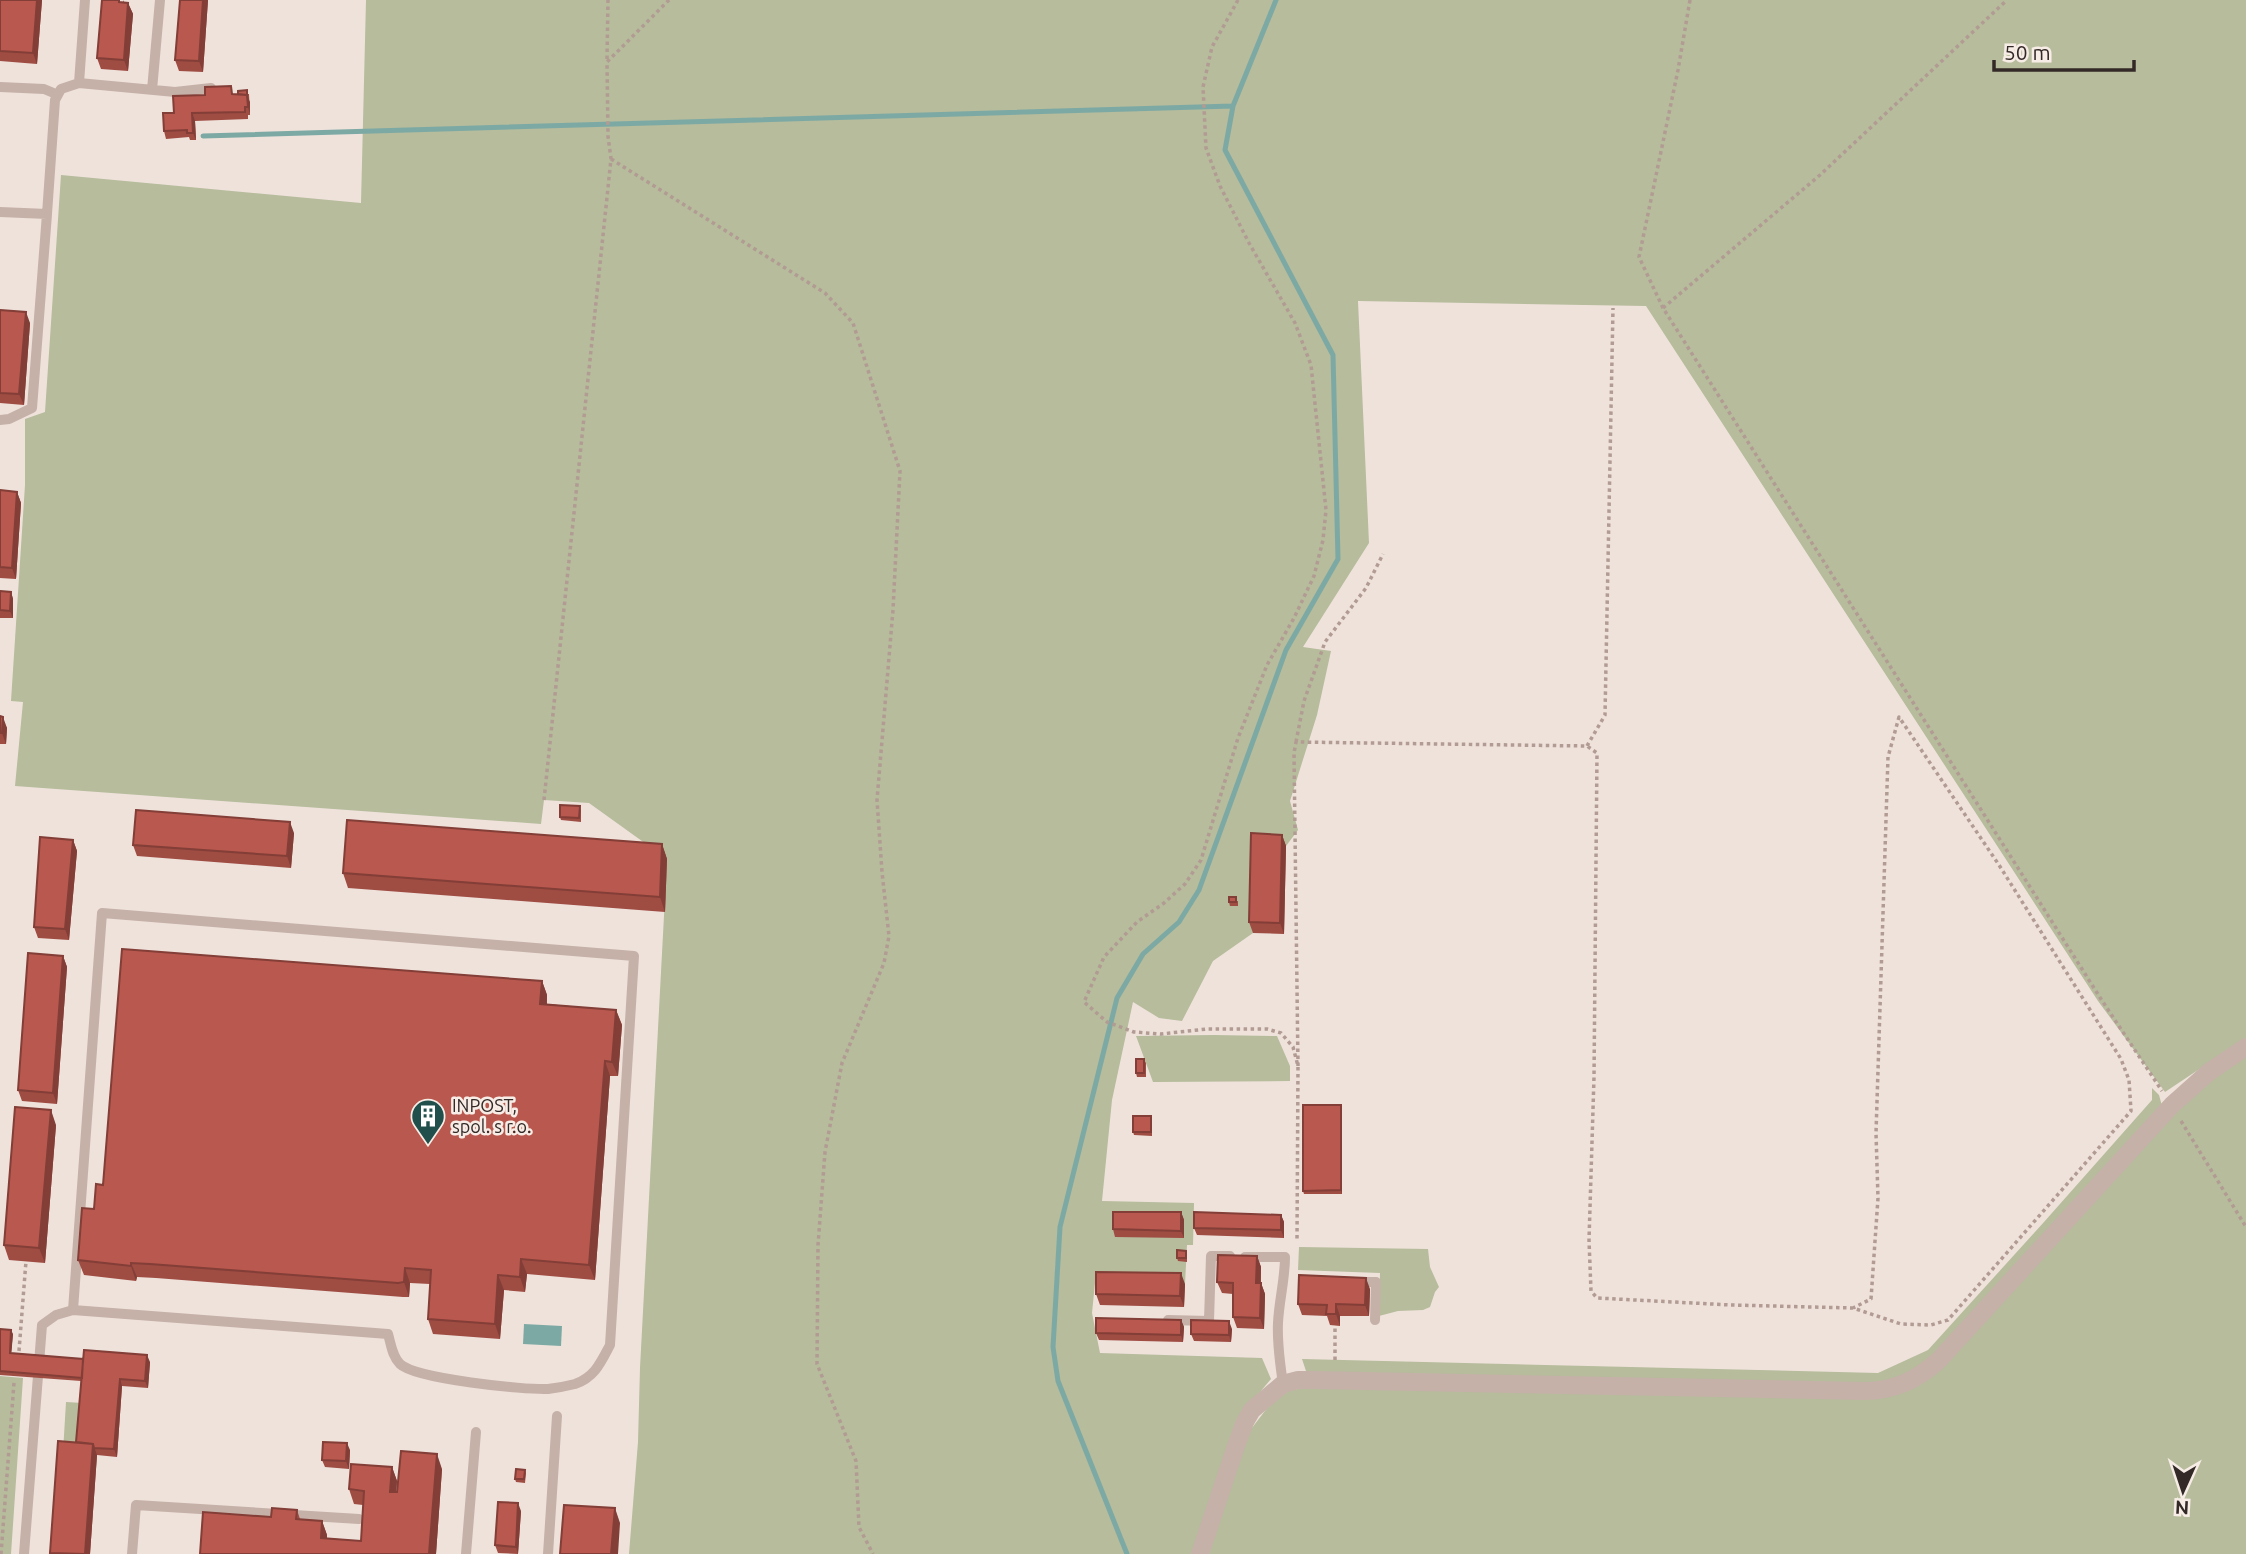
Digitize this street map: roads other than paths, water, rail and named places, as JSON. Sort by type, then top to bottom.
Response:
[{"type":"street","points":[[1200,1554],[1245,1422],[1261,1401],[1283,1384],[1298,1380],[1851,1391],[1886,1390],[1918,1378],[1939,1360],[2172,1105],[2209,1072],[2246,1047]]},
{"type":"lane","points":[[79,83],[85,0]]},
{"type":"lane","points":[[152,90],[160,0]]},
{"type":"lane","points":[[0,420],[9,419],[32,408],[57,94],[61,89],[79,83],[175,92],[211,88]]},
{"type":"lane","points":[[0,87],[44,89],[57,94]]},
{"type":"lane","points":[[0,212],[47,214]]},
{"type":"lane","points":[[24,1554],[42,1325],[56,1315],[73,1310],[388,1334],[392,1350],[400,1364],[424,1375],[457,1381],[548,1389],[576,1384],[597,1371],[610,1345],[634,956],[102,913],[73,1310]]},
{"type":"lane","points":[[1155,1320],[1209,1321],[1211,1256],[1285,1257],[1285,1279],[1278,1322],[1283,1384]]},
{"type":"lane","points":[[1285,1279],[1297,1280]]},
{"type":"lane","points":[[1348,1282],[1376,1282],[1375,1320]]},
{"type":"lane","points":[[548,1554],[557,1416]]},
{"type":"lane","points":[[466,1554],[476,1432]]},
{"type":"lane","points":[[132,1554],[136,1504],[359,1519]]},
{"type":"water","points":[[524,1324],[562,1326],[561,1346],[523,1344]]},
{"type":"waterway","points":[[1127,1554],[1058,1381],[1053,1347],[1060,1227],[1117,998],[1143,954],[1179,922],[1199,890],[1286,650],[1338,559],[1333,355],[1225,150],[1233,106],[1276,0]]},
{"type":"waterway","points":[[203,136],[1233,106]]},
{"type":"place","name":"INPOST, spol. s r.o.","points":[[428,1146]]}]
